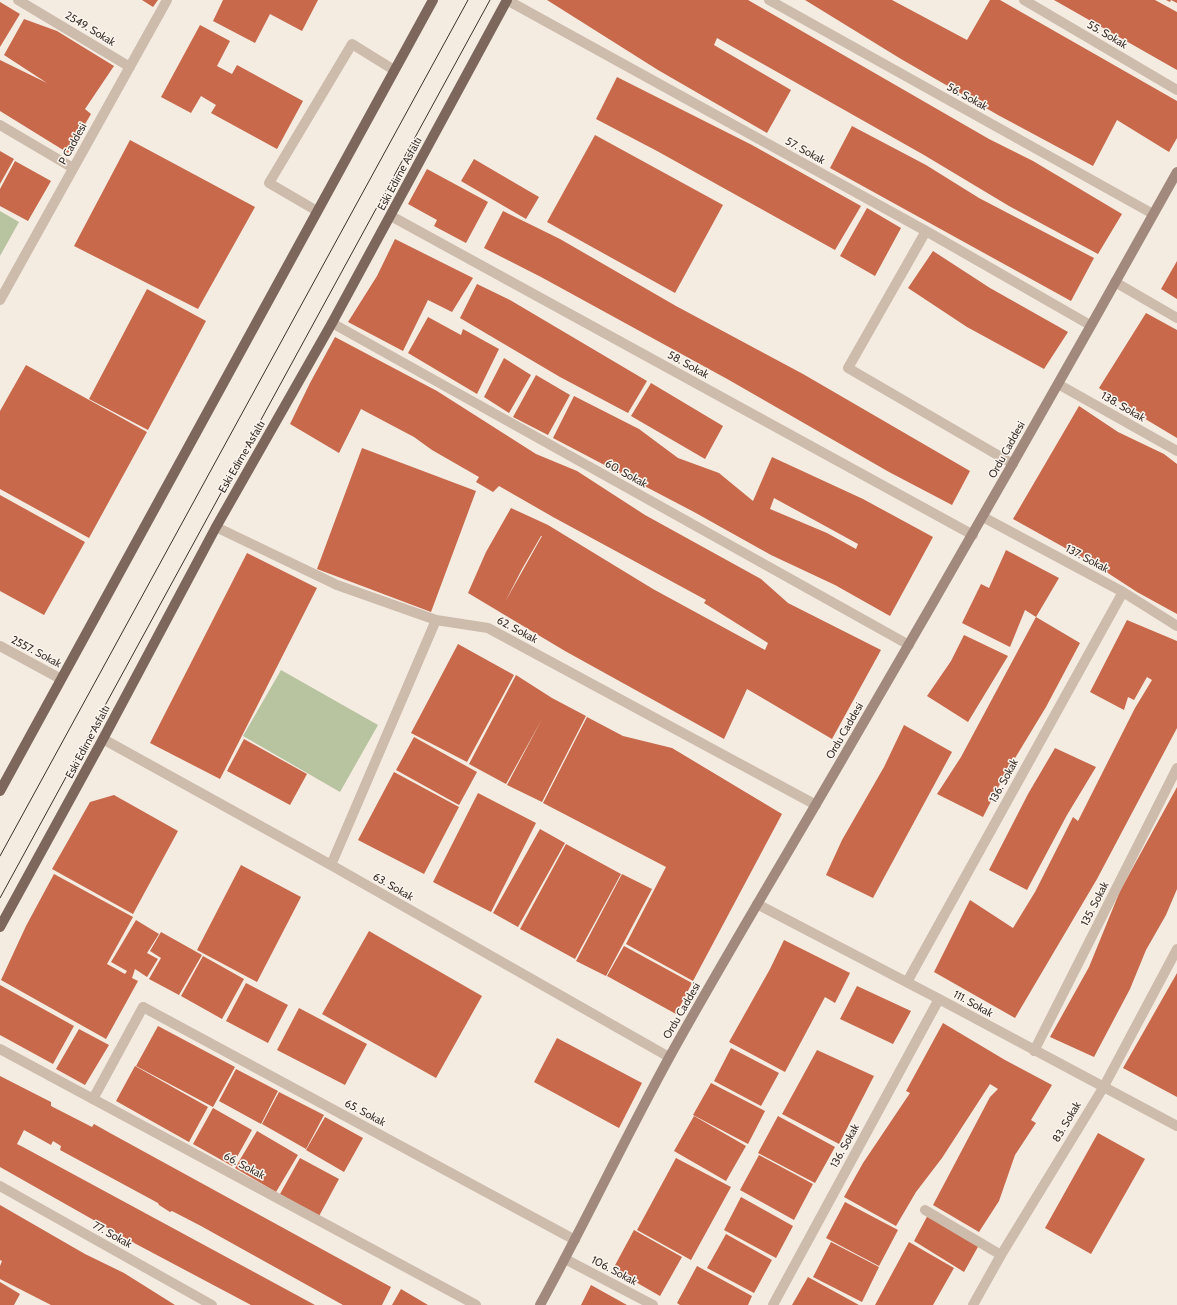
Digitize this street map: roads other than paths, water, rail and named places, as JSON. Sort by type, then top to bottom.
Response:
[{"type":"main road","points":[[0,791],[433,0]]},
{"type":"main road","name":"Eski Edirne Asfaltı","points":[[0,927],[103,739],[216,527],[332,323],[507,0]]},
{"type":"main road","name":"Ordu Caddesi","points":[[540,1305],[670,1058],[757,904],[973,535],[1177,172]]},
{"type":"street","name":"2549. Sokak","points":[[18,0],[130,67]]},
{"type":"street","name":"P Caddesi","points":[[0,300],[167,0]]},
{"type":"street","name":"57. Sokak","points":[[507,0],[926,231],[1090,325]]},
{"type":"street","name":"56. Sokak","points":[[768,0],[1153,214]]},
{"type":"street","name":"55. Sokak","points":[[1024,0],[1177,90]]},
{"type":"street","points":[[317,211],[269,183],[352,44],[394,70]]},
{"type":"street","points":[[0,125],[73,168]]},
{"type":"street","name":"58. Sokak","points":[[391,216],[973,535]]},
{"type":"street","points":[[926,231],[848,368],[1013,464]]},
{"type":"street","points":[[1115,282],[1177,318]]},
{"type":"street","name":"60. Sokak","points":[[332,323],[909,645]]},
{"type":"street","name":"138. Sokak","points":[[1058,384],[1177,451]]},
{"type":"street","name":"137. Sokak","points":[[983,517],[1123,592],[1177,626]]},
{"type":"street","name":"62. Sokak","points":[[216,527],[337,585],[436,620],[488,628],[816,805]]},
{"type":"street","name":"136. Sokak","points":[[907,982],[1123,592]]},
{"type":"street","points":[[331,865],[436,620]]},
{"type":"street","name":"2557. Sokak","points":[[0,646],[61,679]]},
{"type":"street","name":"63. Sokak","points":[[103,739],[331,865],[670,1058]]},
{"type":"street","name":"135. Sokak","points":[[1034,1050],[1177,768]]},
{"type":"street","name":"111. Sokak","points":[[757,904],[1177,1126]]},
{"type":"street","name":"83. Sokak","points":[[973,1305],[1001,1255],[1103,1088],[1177,949]]},
{"type":"street","name":"136. Sokak","points":[[772,1305],[939,999]]},
{"type":"street","name":"65. Sokak","points":[[93,1099],[143,1007],[575,1240]]},
{"type":"street","name":"66. Sokak","points":[[0,1049],[476,1305]]},
{"type":"street","name":"77. Sokak","points":[[0,1186],[212,1305]]},
{"type":"street","points":[[924,1210],[1001,1255]]},
{"type":"street","name":"106. Sokak","points":[[565,1259],[653,1305]]},
{"type":"tram line","points":[[0,856],[468,0]]},
{"type":"tram line","points":[[0,898],[490,0]]}]
